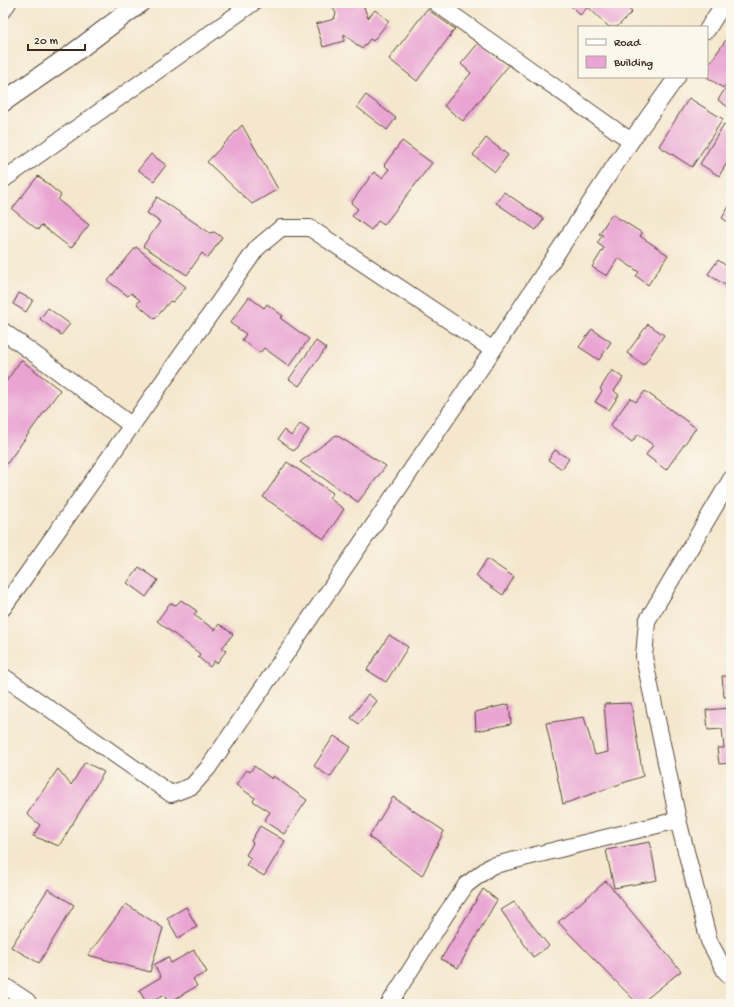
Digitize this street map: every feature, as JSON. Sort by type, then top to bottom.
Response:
[{"type":"street","points":[[3,10],[8,3]]},
{"type":"street","points":[[3,102],[71,55],[140,3]]},
{"type":"street","points":[[3,180],[253,3]]},
{"type":"street","points":[[436,3],[631,141]]},
{"type":"street","points":[[708,28],[724,3]]},
{"type":"street","points":[[3,676],[171,794],[192,786],[208,768],[493,350],[631,141],[676,78]]},
{"type":"street","points":[[3,608],[131,425],[258,248],[280,228],[310,228],[493,350]]},
{"type":"street","points":[[3,331],[131,425]]},
{"type":"street","points":[[731,479],[647,622],[644,657],[678,820],[709,941],[731,977]]},
{"type":"street","points":[[389,1004],[466,885],[491,866],[678,820]]},
{"type":"street","points":[[3,985],[27,1001],[29,1004]]},
{"type":"building","points":[[330,3],[368,3],[364,7],[368,18],[375,10],[389,21],[373,41],[370,39],[362,49],[344,34],[344,41],[323,47],[316,24],[334,19],[336,13]]},
{"type":"building","points":[[572,3],[622,3],[632,12],[618,26],[608,26],[588,7],[580,15],[570,5]]},
{"type":"building","points":[[427,9],[455,29],[417,81],[389,59]]},
{"type":"building","points":[[728,37],[731,39],[731,82],[729,80],[723,88],[708,78],[708,66]]},
{"type":"building","points":[[480,41],[509,65],[463,121],[444,106],[471,73],[461,64]]},
{"type":"building","points":[[728,84],[731,86],[731,109],[718,100]]},
{"type":"building","points":[[366,95],[396,118],[387,130],[357,107]]},
{"type":"building","points":[[689,98],[723,119],[692,167],[659,146]]},
{"type":"building","points":[[724,124],[731,129],[731,156],[719,176],[700,164]]},
{"type":"building","points":[[242,125],[278,189],[252,204],[207,162]]},
{"type":"building","points":[[486,138],[508,155],[495,172],[473,155]]},
{"type":"building","points":[[402,141],[432,163],[384,225],[378,221],[371,230],[352,216],[358,209],[351,203],[374,172],[382,178],[389,169],[384,165]]},
{"type":"building","points":[[151,154],[166,165],[154,181],[138,170]]},
{"type":"building","points":[[38,176],[61,195],[58,200],[89,225],[71,248],[41,225],[38,230],[12,209]]},
{"type":"building","points":[[504,192],[544,219],[536,230],[496,203]]},
{"type":"building","points":[[157,197],[210,233],[214,232],[222,237],[208,258],[202,253],[187,275],[143,246],[160,222],[147,213]]},
{"type":"building","points":[[731,203],[731,224],[722,218]]},
{"type":"building","points":[[612,214],[642,233],[640,236],[668,255],[648,285],[636,276],[639,272],[618,258],[607,276],[592,267],[604,248],[597,243],[603,235],[599,234]]},
{"type":"building","points":[[136,247],[186,287],[173,302],[170,301],[155,319],[137,304],[140,300],[131,293],[128,296],[108,281]]},
{"type":"building","points":[[718,260],[731,269],[731,289],[708,274]]},
{"type":"building","points":[[19,293],[33,300],[26,312],[13,304]]},
{"type":"building","points":[[249,297],[264,308],[267,304],[283,316],[280,318],[309,339],[289,366],[264,348],[260,353],[242,340],[246,334],[230,323]]},
{"type":"building","points":[[48,308],[70,324],[61,335],[40,319]]},
{"type":"building","points":[[648,324],[664,335],[644,365],[627,353]]},
{"type":"building","points":[[592,329],[611,342],[599,360],[579,347]]},
{"type":"building","points":[[316,341],[326,348],[299,386],[289,379]]},
{"type":"building","points":[[21,360],[60,390],[6,465],[3,463],[3,386]]},
{"type":"building","points":[[612,370],[623,378],[614,391],[619,395],[609,410],[595,402],[602,391],[600,389]]},
{"type":"building","points":[[645,391],[696,428],[666,470],[646,455],[653,445],[638,434],[632,442],[610,426],[630,398],[636,402]]},
{"type":"building","points":[[300,424],[309,430],[294,451],[278,439],[284,430],[291,436]]},
{"type":"building","points":[[336,435],[386,466],[358,502],[300,462]]},
{"type":"building","points":[[555,450],[569,459],[562,469],[548,460]]},
{"type":"building","points":[[287,462],[333,493],[329,498],[344,509],[324,539],[263,497]]},
{"type":"building","points":[[487,559],[514,577],[503,595],[476,576]]},
{"type":"building","points":[[139,567],[158,580],[146,597],[127,583]]},
{"type":"building","points":[[181,600],[197,611],[194,615],[215,630],[219,624],[233,634],[222,648],[226,651],[217,663],[214,661],[210,667],[198,657],[200,654],[157,621],[170,603],[176,605]]},
{"type":"building","points":[[389,635],[408,647],[386,682],[367,670]]},
{"type":"building","points":[[722,676],[731,676],[731,705],[729,697],[724,697]]},
{"type":"building","points":[[368,694],[377,701],[359,724],[351,718]]},
{"type":"building","points":[[631,703],[643,776],[563,804],[546,723],[584,717],[595,755],[608,752],[604,704]]},
{"type":"building","points":[[509,704],[511,724],[476,731],[475,712]]},
{"type":"building","points":[[731,708],[731,763],[719,764],[717,748],[724,748],[722,729],[708,730],[706,710]]},
{"type":"building","points":[[334,736],[351,747],[330,777],[314,766]]},
{"type":"building","points":[[85,762],[104,772],[59,846],[33,836],[40,825],[27,814],[58,769],[71,785]]},
{"type":"building","points":[[254,766],[272,779],[273,776],[307,800],[284,834],[264,821],[270,812],[253,801],[255,798],[236,785],[247,770],[250,772]]},
{"type":"building","points":[[393,797],[444,831],[422,876],[369,837]]},
{"type":"building","points":[[260,826],[285,841],[264,876],[246,865],[251,858],[246,855],[253,843],[251,841]]},
{"type":"building","points":[[650,842],[657,880],[614,888],[606,850]]},
{"type":"building","points":[[606,881],[681,971],[640,1004],[638,1004],[558,922]]},
{"type":"building","points":[[48,889],[74,905],[39,963],[11,947]]},
{"type":"building","points":[[483,889],[497,900],[458,968],[441,959]]},
{"type":"building","points":[[514,902],[549,946],[533,957],[501,910]]},
{"type":"building","points":[[126,904],[163,928],[150,972],[88,955]]},
{"type":"building","points":[[186,907],[197,927],[178,938],[167,918]]},
{"type":"building","points":[[194,950],[207,972],[193,979],[197,986],[168,1003],[164,995],[147,1004],[139,990],[161,977],[154,965],[168,957],[171,963]]}]
